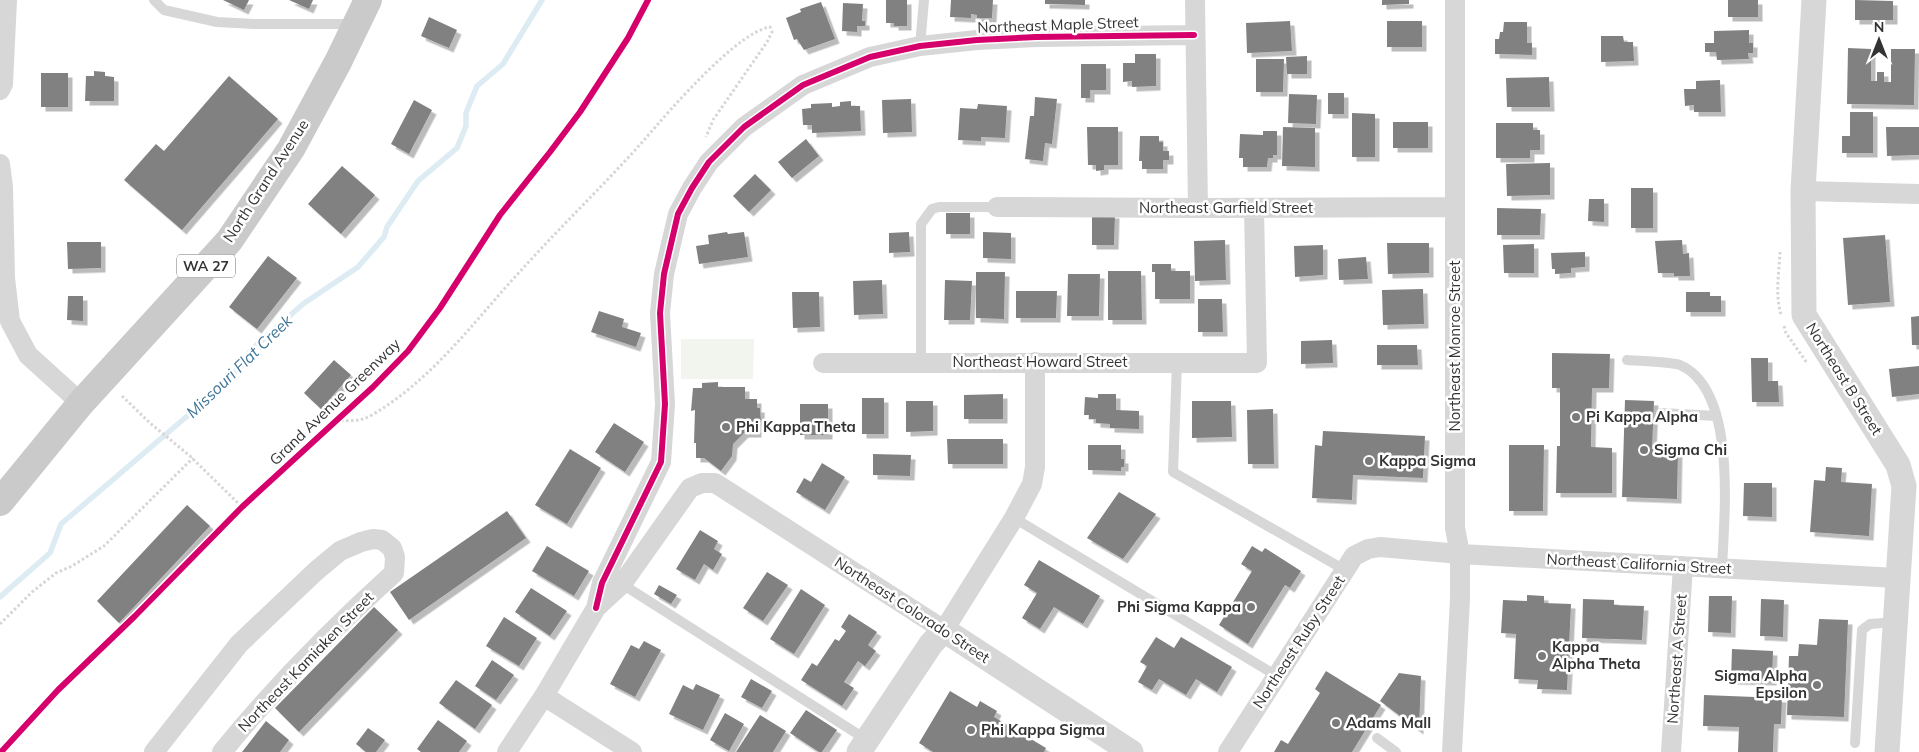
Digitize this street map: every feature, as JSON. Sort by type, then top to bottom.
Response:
[{"type":"main road","name":"North Grand Avenue","points":[[0,502],[81,403],[228,241],[291,149],[363,12]]},
{"type":"street","points":[[0,90],[4,84],[7,0]]},
{"type":"street","points":[[1194,0],[1198,208]]},
{"type":"street","name":"Northeast Monroe Street","points":[[1452,752],[1460,599],[1460,554],[1455,528],[1455,0]]},
{"type":"street","name":"Northeast B Street","points":[[1814,0],[1803,191],[1804,315],[1898,465],[1904,486],[1887,752]]},
{"type":"street","name":"Northeast Maple Street","points":[[596,608],[602,583],[661,462],[665,404],[660,313],[664,274],[678,214],[709,162],[744,127],[803,85],[870,57],[920,46],[977,40],[1036,37],[1194,35]]},
{"type":"street","points":[[0,164],[3,187],[5,278],[10,321],[28,355],[81,403]]},
{"type":"street","points":[[1803,191],[1919,194]]},
{"type":"street","name":"Northeast Garfield Street","points":[[997,207],[1456,207]]},
{"type":"street","name":"Northeast Howard Street","points":[[823,362],[1257,362],[1254,208]]},
{"type":"street","points":[[863,746],[931,644],[944,630],[1014,518],[1032,484],[1035,467],[1035,362]]},
{"type":"street","name":"Northeast Colorado Street","points":[[690,488],[702,483],[714,483],[1130,752]]},
{"type":"street","name":"Northeast Maple Street","points":[[507,752],[544,696],[596,608],[622,584],[690,488]]},
{"type":"street","name":"Northeast Kamiaken Street","points":[[154,752],[239,644],[316,571],[340,551],[361,542],[374,539],[382,540],[392,548],[395,557],[394,573],[341,620],[246,721],[222,752]]},
{"type":"street","name":"Northeast California Street","points":[[1380,547],[1460,554],[1898,578]]},
{"type":"street","name":"Northeast Ruby Street","points":[[1228,752],[1354,556],[1368,549],[1380,547]]},
{"type":"street","name":"Northeast A Street","points":[[1670,752],[1684,566]]},
{"type":"street","points":[[544,696],[632,752]]},
{"type":"lane","points":[[154,0],[164,10],[217,22],[254,24],[363,12]]},
{"type":"lane","points":[[920,46],[924,0]]},
{"type":"lane","points":[[920,362],[921,224],[932,209],[939,207],[997,207]]},
{"type":"lane","points":[[1627,360],[1679,365],[1696,377],[1710,398],[1724,443],[1726,490],[1722,568]]},
{"type":"lane","points":[[1177,362],[1173,472],[1345,570]]},
{"type":"lane","points":[[1661,413],[1716,416]]},
{"type":"lane","points":[[1014,518],[1277,676]]},
{"type":"lane","points":[[622,584],[863,746]]},
{"type":"lane","points":[[1854,743],[1862,630],[1870,624],[1896,622]]},
{"type":"lane","points":[[1376,738],[1396,752]]},
{"type":"path","points":[[336,420],[355,422],[371,416],[439,363],[524,266],[621,166],[682,98],[713,67],[752,33],[770,27],[772,32],[767,42],[713,120],[705,138],[709,162]]},
{"type":"path","points":[[122,396],[150,423],[192,457],[242,507]]},
{"type":"path","points":[[0,624],[49,578],[104,546],[192,457]]},
{"type":"path","points":[[235,514],[249,500]]},
{"type":"shaded area","points":[[681,339],[754,339],[753,379],[681,379]]},
{"type":"building","points":[[223,0],[249,0],[244,10]]},
{"type":"building","points":[[289,0],[313,0],[309,9]]},
{"type":"building","points":[[886,0],[907,0],[907,26],[894,26],[894,23],[886,23]]},
{"type":"building","points":[[951,0],[993,0],[992,18],[977,18],[977,15],[971,14],[971,18],[950,17]]},
{"type":"building","points":[[1045,0],[1085,0],[1085,5],[1045,4]]},
{"type":"building","points":[[1382,0],[1409,0],[1409,4],[1382,5]]},
{"type":"building","points":[[1728,0],[1758,0],[1758,17],[1728,17]]},
{"type":"building","points":[[1855,0],[1893,1],[1893,20],[1855,20]]},
{"type":"building","points":[[821,2],[835,39],[804,50],[797,39],[794,40],[786,18],[801,12],[800,9]]},
{"type":"building","points":[[843,3],[863,4],[862,21],[865,21],[865,26],[857,26],[857,32],[842,31]]},
{"type":"building","points":[[429,17],[457,30],[449,48],[421,36]]},
{"type":"building","points":[[1290,21],[1292,51],[1247,53],[1246,23]]},
{"type":"building","points":[[1387,21],[1422,21],[1422,47],[1387,47]]},
{"type":"building","points":[[1504,22],[1527,22],[1527,43],[1532,43],[1532,55],[1495,54],[1495,39],[1499,39],[1500,32],[1503,32]]},
{"type":"building","points":[[1749,30],[1749,43],[1753,43],[1753,53],[1748,53],[1749,59],[1717,60],[1716,52],[1705,52],[1705,43],[1714,43],[1714,31]]},
{"type":"building","points":[[1601,36],[1623,36],[1624,42],[1633,42],[1634,61],[1601,62]]},
{"type":"building","points":[[1848,48],[1871,49],[1871,81],[1877,81],[1877,72],[1884,72],[1884,82],[1891,82],[1891,49],[1915,49],[1914,105],[1847,104]]},
{"type":"building","points":[[1135,54],[1156,54],[1156,86],[1132,87],[1132,81],[1123,82],[1123,63],[1135,63]]},
{"type":"building","points":[[1307,56],[1307,74],[1287,74],[1286,57]]},
{"type":"building","points":[[1256,59],[1284,59],[1283,92],[1256,92]]},
{"type":"building","points":[[1081,64],[1106,64],[1106,90],[1090,90],[1090,98],[1081,98]]},
{"type":"building","points":[[94,71],[105,72],[105,76],[114,77],[114,101],[85,101],[86,76],[94,76]]},
{"type":"building","points":[[41,73],[68,73],[68,107],[41,107]]},
{"type":"building","points":[[229,76],[278,119],[182,230],[124,180],[156,144],[164,151]]},
{"type":"building","points":[[1549,77],[1550,107],[1507,107],[1506,78]]},
{"type":"building","points":[[1720,80],[1721,112],[1694,112],[1694,105],[1685,106],[1684,89],[1696,89],[1696,81]]},
{"type":"building","points":[[1328,93],[1344,93],[1344,114],[1328,114]]},
{"type":"building","points":[[1289,94],[1317,95],[1316,124],[1288,123]]},
{"type":"building","points":[[1035,97],[1057,99],[1052,144],[1045,143],[1043,161],[1025,159],[1030,116],[1034,116]]},
{"type":"building","points":[[911,99],[912,132],[883,133],[882,100]]},
{"type":"building","points":[[414,100],[432,110],[409,154],[391,144]]},
{"type":"building","points":[[851,101],[851,106],[860,106],[861,131],[812,133],[812,125],[803,125],[802,109],[811,108],[811,104],[832,103],[832,107],[840,106],[840,102]]},
{"type":"building","points":[[978,104],[1007,106],[1005,138],[981,137],[981,141],[958,140],[960,108],[977,109]]},
{"type":"building","points":[[1850,112],[1873,112],[1873,153],[1842,153],[1842,136],[1850,136]]},
{"type":"building","points":[[1352,113],[1375,114],[1375,157],[1352,157]]},
{"type":"building","points":[[1393,122],[1428,122],[1428,148],[1393,148]]},
{"type":"building","points":[[1496,123],[1533,123],[1533,130],[1540,130],[1540,150],[1530,150],[1530,158],[1496,158]]},
{"type":"building","points":[[1087,127],[1118,127],[1118,165],[1104,165],[1104,170],[1096,171],[1096,165],[1088,165]]},
{"type":"building","points":[[1283,127],[1315,128],[1315,167],[1282,166]]},
{"type":"building","points":[[1886,127],[1919,127],[1919,155],[1887,156]]},
{"type":"building","points":[[1263,131],[1277,131],[1277,155],[1273,155],[1273,158],[1268,158],[1267,167],[1243,167],[1243,158],[1239,158],[1240,134],[1263,135]]},
{"type":"building","points":[[1140,136],[1159,136],[1159,142],[1163,142],[1163,151],[1169,151],[1169,160],[1163,160],[1163,169],[1142,169],[1142,161],[1139,161]]},
{"type":"building","points":[[806,139],[819,156],[792,178],[778,162]]},
{"type":"building","points":[[1550,163],[1550,195],[1507,196],[1506,164]]},
{"type":"building","points":[[342,166],[375,195],[341,234],[308,204]]},
{"type":"building","points":[[755,174],[771,190],[749,212],[733,196]]},
{"type":"building","points":[[1631,188],[1653,188],[1653,228],[1631,228]]},
{"type":"building","points":[[1589,199],[1604,199],[1604,222],[1588,221]]},
{"type":"building","points":[[1497,208],[1541,209],[1540,235],[1497,235]]},
{"type":"building","points":[[946,213],[970,213],[970,234],[946,234]]},
{"type":"building","points":[[1092,214],[1115,214],[1114,245],[1092,245]]},
{"type":"building","points":[[727,232],[728,234],[744,232],[748,257],[699,264],[696,246],[709,244],[708,235]]},
{"type":"building","points":[[909,232],[910,252],[889,253],[889,233]]},
{"type":"building","points":[[983,232],[1011,233],[1011,259],[983,258]]},
{"type":"building","points":[[1885,235],[1890,302],[1848,305],[1843,238]]},
{"type":"building","points":[[1225,240],[1226,280],[1195,281],[1194,241]]},
{"type":"building","points":[[1682,240],[1683,254],[1689,253],[1690,276],[1658,273],[1655,241]]},
{"type":"building","points":[[67,242],[101,242],[101,268],[68,269]]},
{"type":"building","points":[[1387,243],[1429,243],[1429,273],[1388,274]]},
{"type":"building","points":[[1534,244],[1534,273],[1504,273],[1503,245]]},
{"type":"building","points":[[1323,245],[1323,275],[1295,277],[1294,246]]},
{"type":"building","points":[[1585,252],[1585,267],[1571,268],[1571,273],[1555,274],[1555,269],[1552,269],[1551,253]]},
{"type":"building","points":[[268,256],[297,278],[257,329],[229,307]]},
{"type":"building","points":[[1366,257],[1368,279],[1339,280],[1338,259]]},
{"type":"building","points":[[1152,264],[1171,264],[1171,271],[1190,271],[1190,299],[1155,299],[1155,272],[1152,272]]},
{"type":"building","points":[[1108,271],[1141,271],[1142,320],[1108,320]]},
{"type":"building","points":[[976,272],[1005,272],[1004,319],[976,318]]},
{"type":"building","points":[[1068,274],[1100,274],[1099,316],[1067,316]]},
{"type":"building","points":[[882,280],[883,314],[854,315],[853,281]]},
{"type":"building","points":[[945,280],[972,281],[970,320],[944,320]]},
{"type":"building","points":[[1423,289],[1424,324],[1383,325],[1382,290]]},
{"type":"building","points":[[1016,291],[1057,291],[1056,318],[1016,318]]},
{"type":"building","points":[[792,292],[819,292],[820,327],[793,328]]},
{"type":"building","points":[[1686,292],[1710,292],[1710,296],[1721,296],[1721,312],[1686,312]]},
{"type":"building","points":[[68,296],[83,296],[83,321],[67,320]]},
{"type":"building","points":[[1198,299],[1222,299],[1223,332],[1198,332]]},
{"type":"building","points":[[599,311],[624,319],[622,327],[641,333],[636,347],[591,332]]},
{"type":"building","points":[[1919,316],[1919,345],[1912,345],[1911,317]]},
{"type":"building","points":[[1332,340],[1333,363],[1301,364],[1301,341]]},
{"type":"building","points":[[1377,345],[1417,345],[1418,365],[1377,365]]},
{"type":"building","name":"Pi Kappa Alpha","points":[[1552,353],[1610,354],[1609,388],[1592,388],[1591,447],[1612,448],[1612,493],[1556,493],[1557,446],[1560,446],[1560,388],[1552,388]]},
{"type":"building","points":[[1751,358],[1768,358],[1768,381],[1778,381],[1779,402],[1752,402]]},
{"type":"building","points":[[334,360],[351,375],[321,409],[304,393]]},
{"type":"building","points":[[1919,366],[1919,394],[1892,397],[1889,369]]},
{"type":"building","name":"Phi Kappa Theta","points":[[718,382],[718,387],[745,387],[745,399],[757,399],[757,408],[760,408],[761,422],[757,422],[757,433],[744,433],[733,444],[732,456],[721,471],[704,458],[696,458],[696,443],[694,443],[695,410],[691,411],[693,388],[702,388],[702,383]]},
{"type":"building","points":[[1003,394],[1003,419],[964,419],[964,395]]},
{"type":"building","points":[[1098,394],[1116,394],[1116,410],[1139,411],[1139,429],[1110,428],[1110,424],[1096,423],[1096,419],[1089,419],[1089,415],[1084,415],[1085,397],[1098,398]]},
{"type":"building","points":[[862,398],[884,398],[884,434],[862,434]]},
{"type":"building","name":"Sigma Chi","points":[[1625,400],[1654,401],[1652,449],[1678,450],[1677,499],[1622,497]]},
{"type":"building","points":[[906,401],[933,401],[933,431],[906,432]]},
{"type":"building","points":[[1192,401],[1231,401],[1232,437],[1192,438]]},
{"type":"building","points":[[800,404],[828,404],[828,435],[800,435]]},
{"type":"building","points":[[1273,409],[1274,464],[1248,464],[1247,410]]},
{"type":"building","points":[[614,423],[644,442],[625,472],[595,452]]},
{"type":"building","name":"Kappa Sigma","points":[[1323,431],[1425,436],[1423,478],[1353,475],[1352,500],[1312,498],[1315,445],[1322,446]]},
{"type":"building","points":[[947,439],[1003,439],[1003,464],[948,464]]},
{"type":"building","points":[[1088,445],[1121,445],[1121,459],[1124,459],[1124,467],[1121,467],[1121,471],[1088,470]]},
{"type":"building","points":[[1509,445],[1544,445],[1543,511],[1509,511]]},
{"type":"building","points":[[570,449],[601,468],[567,524],[535,505]]},
{"type":"building","points":[[873,454],[911,455],[910,476],[873,475]]},
{"type":"building","points":[[822,463],[845,477],[825,510],[796,492],[804,478],[811,482]]},
{"type":"building","points":[[1826,467],[1842,468],[1841,482],[1872,484],[1869,536],[1810,532],[1814,480],[1825,481]]},
{"type":"building","points":[[1744,483],[1772,483],[1772,517],[1743,516]]},
{"type":"building","points":[[1119,492],[1156,514],[1123,559],[1087,538]]},
{"type":"building","points":[[187,505],[210,526],[119,623],[97,601]]},
{"type":"building","points":[[507,511],[526,538],[409,620],[390,592]]},
{"type":"building","points":[[700,530],[718,541],[714,549],[722,554],[713,570],[704,564],[695,580],[676,569]]},
{"type":"building","points":[[547,546],[589,571],[574,596],[532,571]]},
{"type":"building","name":"Phi Sigma Kappa","points":[[1252,546],[1262,552],[1265,548],[1301,571],[1290,588],[1285,585],[1248,644],[1219,625],[1252,571],[1241,564]]},
{"type":"building","points":[[1039,560],[1100,596],[1083,624],[1054,607],[1040,629],[1022,618],[1037,593],[1024,585]]},
{"type":"building","points":[[767,572],[788,585],[763,621],[743,608]]},
{"type":"building","points":[[659,585],[677,595],[671,604],[654,594]]},
{"type":"building","points":[[531,588],[567,611],[550,636],[515,612]]},
{"type":"building","points":[[801,589],[825,605],[794,654],[770,639]]},
{"type":"building","name":"Kappa Alpha Theta","points":[[1527,595],[1544,596],[1544,603],[1571,604],[1567,690],[1537,689],[1538,680],[1514,679],[1516,634],[1501,633],[1503,600],[1527,601]]},
{"type":"building","points":[[1709,596],[1732,596],[1731,633],[1708,632]]},
{"type":"building","points":[[1583,599],[1614,600],[1614,605],[1644,606],[1642,640],[1582,638]]},
{"type":"building","points":[[1761,599],[1784,600],[1783,637],[1760,636]]},
{"type":"building","points":[[374,607],[398,630],[299,732],[275,708]]},
{"type":"building","points":[[849,614],[877,632],[868,645],[876,651],[865,666],[858,661],[844,682],[854,688],[842,706],[801,680],[812,663],[817,666],[835,639],[839,641],[846,631],[841,627]]},
{"type":"building","points":[[504,617],[537,638],[519,666],[486,646]]},
{"type":"building","name":"Sigma Alpha Epsilon","points":[[1819,619],[1848,620],[1844,717],[1787,715],[1789,656],[1798,656],[1799,644],[1817,645]]},
{"type":"building","points":[[1156,637],[1174,648],[1181,637],[1232,667],[1217,692],[1196,679],[1186,695],[1159,679],[1152,690],[1138,682],[1147,666],[1140,662]]},
{"type":"building","points":[[644,641],[661,650],[635,697],[610,684],[631,645],[639,649]]},
{"type":"building","points":[[1732,649],[1773,651],[1772,681],[1731,680]]},
{"type":"building","points":[[492,660],[514,675],[496,700],[475,686]]},
{"type":"building","name":"Adams Mall","points":[[1326,671],[1381,705],[1352,752],[1274,752],[1281,740],[1288,744],[1320,693],[1315,689]]},
{"type":"building","points":[[1399,673],[1421,676],[1419,730],[1380,701]]},
{"type":"building","points":[[751,679],[772,691],[762,708],[741,697]]},
{"type":"building","points":[[456,680],[492,705],[475,729],[439,703]]},
{"type":"building","points":[[696,684],[720,695],[703,730],[669,714],[683,685],[693,690]]},
{"type":"building","name":"Phi Kappa Sigma","points":[[950,691],[977,707],[980,701],[997,711],[994,717],[1046,748],[1044,752],[933,752],[919,743]]},
{"type":"building","points":[[1704,695],[1782,698],[1781,724],[1774,724],[1773,752],[1738,752],[1739,727],[1703,726]]},
{"type":"building","points":[[806,710],[837,730],[822,752],[819,752],[790,733]]},
{"type":"building","points":[[725,713],[744,724],[729,751],[710,740]]},
{"type":"building","points":[[760,715],[786,731],[773,752],[736,752]]},
{"type":"building","points":[[438,720],[467,741],[459,752],[421,752],[417,749]]},
{"type":"building","points":[[266,721],[289,740],[280,752],[242,752]]},
{"type":"building","points":[[368,728],[385,740],[376,752],[366,752],[356,744]]},
{"type":"waterway","name":"Missouri Flat Creek","points":[[0,597],[50,553],[61,524],[199,406],[241,366],[251,350],[303,304],[358,267],[384,237],[387,227],[418,181],[457,148],[466,126],[466,113],[477,86],[503,64],[542,0]]},
{"type":"cycle path","name":"Grand Avenue Greenway","points":[[1,752],[58,690],[135,616],[242,507],[373,387],[408,351],[440,308],[500,215],[580,112],[628,38],[648,0]]},
{"type":"cycle path","points":[[596,608],[602,583],[661,462],[665,404],[660,313],[664,274],[678,214],[709,162],[744,127],[803,85],[870,57],[920,46],[977,40],[1036,37],[1194,35]]},
{"type":"place","name":"Pi Kappa Alpha","points":[[1576,417]]},
{"type":"place","name":"Phi Kappa Theta","points":[[726,427]]},
{"type":"place","name":"Sigma Chi","points":[[1644,450]]},
{"type":"place","name":"Kappa Sigma","points":[[1369,461]]},
{"type":"place","name":"Phi Sigma Kappa","points":[[1251,607]]},
{"type":"place","name":"Kappa Alpha Theta","points":[[1542,656]]},
{"type":"place","name":"Sigma Alpha Epsilon","points":[[1817,685]]},
{"type":"place","name":"Adams Mall","points":[[1336,723]]},
{"type":"place","name":"Phi Kappa Sigma","points":[[971,730]]}]
